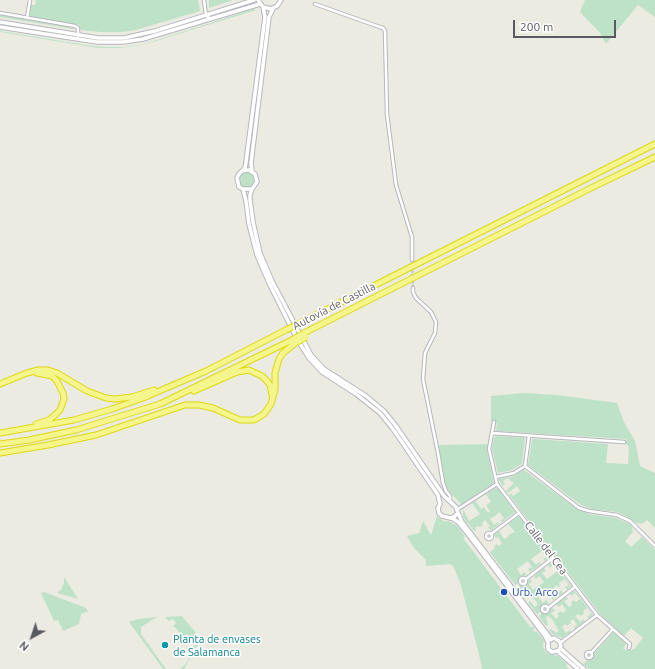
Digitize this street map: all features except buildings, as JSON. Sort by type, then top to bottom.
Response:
[{"type":"highway","name":"Autovía de Castilla","points":[[2,433],[74,420],[112,409],[143,398],[206,371],[655,144]]},
{"type":"highway","name":"Autovía de Castilla","points":[[0,444],[29,440],[76,430],[160,404],[293,342],[338,316],[598,184],[655,157]]},
{"type":"highway","points":[[0,452],[48,445],[96,434],[185,405],[199,405],[212,408],[240,420],[254,420],[262,416],[268,410],[275,389],[275,373],[279,359],[293,342]]},
{"type":"highway","points":[[0,384],[33,371],[48,370],[57,373],[98,396],[115,399],[142,394],[206,371]]},
{"type":"highway","points":[[76,430],[117,421],[161,406],[244,370],[249,370],[262,376],[270,385],[272,399]]},
{"type":"highway","points":[[2,433],[48,420],[55,416],[60,410],[64,399],[60,385],[52,376],[34,373],[15,378]]},
{"type":"main road","points":[[0,22],[98,38],[133,36],[155,31],[254,0]]},
{"type":"main road","points":[[281,0],[273,9],[269,17],[251,163],[252,171],[257,178],[257,182],[250,195],[253,222],[260,253],[272,281],[312,355],[324,369],[366,396],[384,411],[458,511],[464,523],[550,640],[548,649],[552,652],[558,650]]},
{"type":"main road","points":[[0,27],[81,40],[112,43],[133,41],[155,36],[260,4],[268,9],[273,9]]},
{"type":"main road","points":[[260,4],[265,17],[246,162],[237,178],[239,187],[243,189],[249,224],[257,254],[269,283],[304,350],[312,362],[322,372],[360,397],[380,413],[393,429],[438,495],[440,504],[438,508],[439,513],[446,518],[452,518],[458,522],[550,640]]},
{"type":"main road","points":[[242,171],[252,171]]},
{"type":"main road","points":[[243,189],[252,189]]},
{"type":"main road","points":[[440,504],[449,500]]},
{"type":"main road","points":[[452,518],[458,511]]},
{"type":"main road","points":[[550,640],[557,639],[560,643],[558,650]]},
{"type":"main road","points":[[558,650],[578,669]]},
{"type":"main road","points":[[558,650],[584,669]]},
{"type":"street","points":[[27,18],[30,0]]},
{"type":"street","points":[[204,0],[206,15],[210,19]]},
{"type":"street","points":[[315,4],[383,28],[385,31],[386,99],[388,122],[396,185],[412,236],[412,260]]},
{"type":"street","points":[[0,13],[75,26],[78,28],[78,34],[81,40]]},
{"type":"street","points":[[413,288],[416,298],[431,312],[436,322],[434,333],[425,353],[423,379],[443,483],[450,496],[449,500]]},
{"type":"street","name":"Calle del Cea","points":[[494,422],[490,449],[497,484],[597,615],[631,644],[629,648]]},
{"type":"street","points":[[492,433],[624,442]]},
{"type":"street","points":[[496,477],[514,473],[525,466],[529,436]]},
{"type":"street","points":[[525,466],[580,508],[589,511],[617,515],[630,521],[655,546]]},
{"type":"street","points":[[458,511],[497,484]]},
{"type":"street","points":[[491,534],[519,513]]},
{"type":"street","points":[[652,543],[655,540]]},
{"type":"street","points":[[526,579],[553,558]]},
{"type":"street","points":[[548,608],[575,586]]},
{"type":"street","points":[[560,643],[597,615]]},
{"type":"street","points":[[591,653],[613,629]]},
{"type":"green space","points":[[36,0],[198,0],[200,11],[136,30],[123,32],[100,32],[81,30],[79,25],[29,17],[31,5],[35,5]]},
{"type":"green space","points":[[209,0],[233,0],[209,8]]},
{"type":"green space","points":[[585,0],[655,0],[655,17],[638,5],[606,44],[600,33],[580,12]]},
{"type":"green space","points":[[254,9],[256,10],[156,41],[119,48],[98,48],[0,32],[92,46],[124,47],[157,40]]},
{"type":"green space","points":[[0,15],[74,28],[75,29],[0,17]]},
{"type":"green space","points":[[247,172],[254,177],[255,180],[250,187],[247,188],[240,183],[239,180],[244,173]]},
{"type":"green space","points":[[523,393],[557,395],[617,403],[624,422],[635,441],[640,466],[655,473],[655,528],[647,520],[642,524],[636,523],[617,512],[592,509],[581,505],[528,465],[532,439],[608,444],[606,463],[628,464],[629,449],[628,445],[626,445],[626,439],[496,431],[497,423],[491,421],[491,396]]},
{"type":"green space","points":[[496,436],[525,438],[522,464],[512,470],[498,473],[492,449],[494,438]]},
{"type":"green space","points":[[487,444],[487,451],[494,483],[462,504],[446,487],[438,445]]},
{"type":"green space","points":[[524,470],[577,509],[589,514],[616,518],[628,523],[632,526],[633,532],[625,541],[631,547],[642,537],[655,550],[655,669],[589,669],[583,664],[587,660],[593,658],[594,654],[614,633],[626,644],[623,649],[628,650],[634,649],[643,638],[631,628],[624,636],[600,614],[509,495],[511,493],[513,496],[520,491],[517,486],[508,493],[506,491],[514,483],[508,478],[503,481],[505,484],[503,486],[500,482],[499,479],[514,476]]},
{"type":"green space","points":[[498,488],[515,512],[502,522],[500,521],[504,518],[499,512],[490,519],[494,525],[498,522],[499,524],[491,531],[488,527],[490,526],[485,520],[482,523],[483,525],[475,528],[476,530],[474,531],[463,517],[463,509],[469,521],[480,514],[472,503],[476,501],[481,509],[484,507],[488,513],[490,511],[486,505],[491,502],[486,494]]},
{"type":"green space","points":[[437,516],[443,521],[451,522],[457,526],[465,536],[463,538],[531,628],[533,626],[535,628],[533,630],[535,632],[536,631],[544,640],[543,646],[545,651],[549,654],[558,656],[567,664],[566,666],[569,669],[482,669],[460,582],[453,566],[450,564],[426,566],[426,560],[414,548],[407,536],[419,533],[423,521],[431,535]]},
{"type":"green space","points":[[520,517],[549,557],[545,561],[543,559],[547,557],[542,551],[531,559],[536,565],[539,562],[541,564],[530,572],[528,569],[532,567],[528,561],[517,569],[521,575],[524,572],[527,575],[520,577],[519,583],[515,585],[490,552],[495,548],[494,546],[497,544],[499,546],[502,543],[498,537],[496,538],[494,535],[499,531],[504,539],[508,537],[508,535],[515,532],[508,524]]},
{"type":"green space","points":[[553,562],[571,586],[567,590],[565,587],[569,585],[564,579],[559,583],[560,586],[558,587],[557,585],[553,588],[558,594],[561,590],[563,593],[553,600],[551,598],[555,596],[550,590],[544,596],[542,594],[538,597],[543,603],[546,600],[549,603],[542,606],[541,611],[537,614],[528,603],[530,601],[535,607],[538,604],[536,601],[526,589],[523,592],[527,597],[525,598],[517,587],[520,585],[526,585],[530,579],[532,582],[529,584],[533,590],[544,582],[539,576],[536,579],[534,576],[544,568],[546,571],[542,573],[547,579],[558,571],[553,565],[550,568],[548,565]]},
{"type":"green space","points":[[64,577],[78,599],[57,593],[61,590],[64,583]]},
{"type":"green space","points":[[575,591],[593,615],[589,618],[587,617],[591,614],[587,608],[583,611],[584,613],[581,616],[579,614],[575,616],[580,622],[583,619],[585,621],[575,629],[574,627],[577,625],[573,619],[567,626],[565,624],[562,627],[566,633],[570,630],[571,632],[562,638],[552,634],[549,630],[551,629],[556,633],[559,631],[552,619],[548,616],[546,617],[548,625],[546,626],[539,616],[542,613],[548,613],[552,607],[555,611],[551,613],[556,619],[559,616],[557,614],[561,611],[563,613],[566,610],[562,604],[559,607],[556,604],[566,597],[568,599],[564,601],[569,607],[572,605],[571,602],[574,600],[576,602],[580,599],[575,593],[572,596],[570,594]]},
{"type":"green space","points":[[44,592],[86,608],[89,611],[81,614],[79,624],[63,631],[58,620],[54,621],[41,593]]},
{"type":"green space","points":[[182,616],[201,639],[184,669],[180,669],[185,665],[190,657],[189,650],[197,644],[191,635],[189,636],[188,634],[183,637],[173,626],[176,623],[173,619],[169,621],[165,617]]},
{"type":"green space","points":[[158,617],[141,627],[141,634],[166,669],[163,669],[129,622],[138,619]]},
{"type":"tunnel","points":[[412,260],[413,288]]},
{"type":"place","name":"Urb. Arco","points":[[504,592]]},
{"type":"place","name":"Planta de envases de Salamanca","points":[[165,645]]}]
